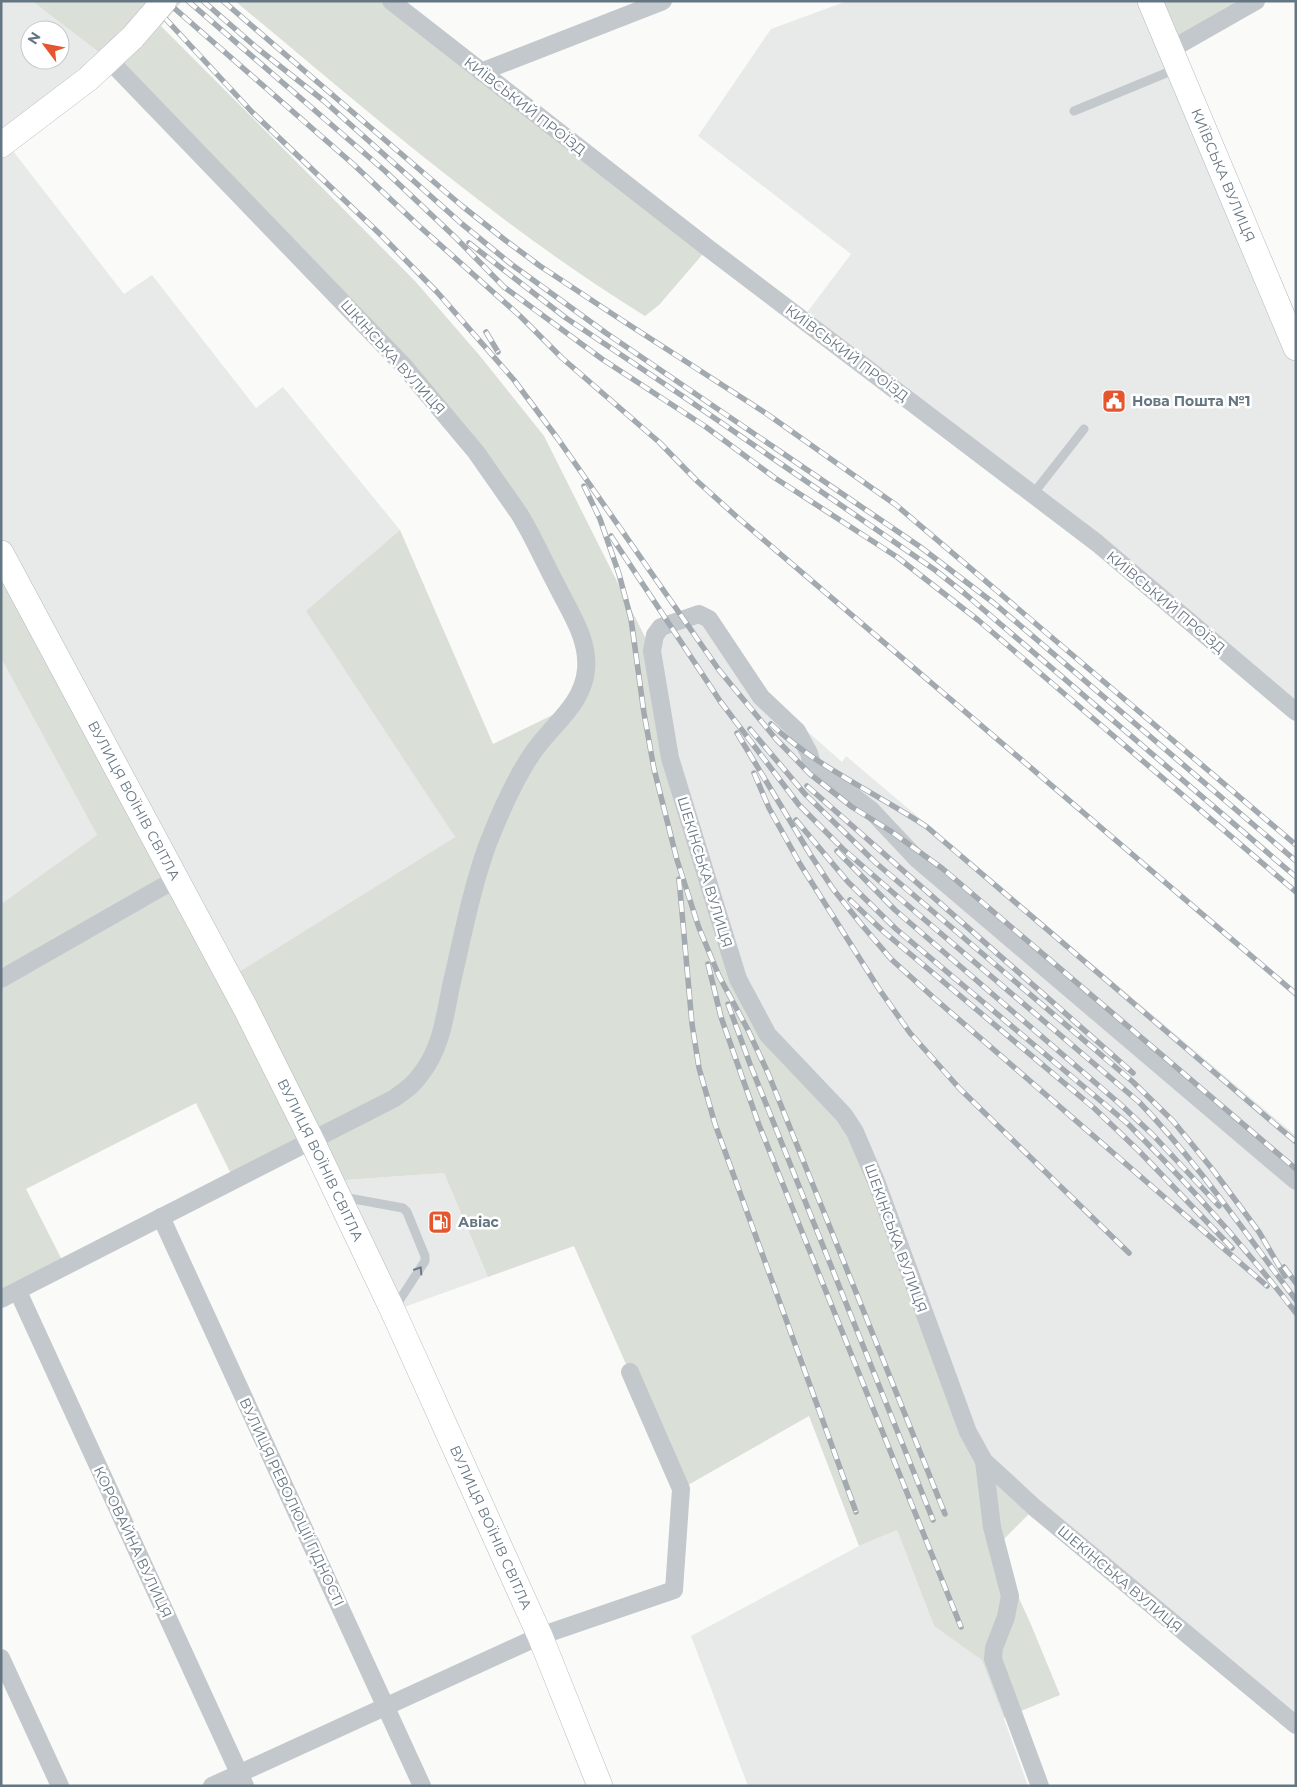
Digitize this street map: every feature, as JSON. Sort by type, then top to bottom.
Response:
[{"type":"street","points":[[1,145],[68,95],[109,60],[164,1]]},
{"type":"street","name":"КИЇВСЬКИЙ ПРОЇЗД","points":[[391,1],[700,242],[1097,543],[1296,712]]},
{"type":"street","points":[[481,72],[663,1]]},
{"type":"street","name":"КИЇВСЬКА ВУЛИЦЯ","points":[[1150,1],[1296,348]]},
{"type":"street","points":[[1174,59],[1256,1]]},
{"type":"street","name":"ШКІНСЬКА ВУЛИЦЯ","points":[[109,60],[403,365],[476,452],[520,515],[580,631],[586,654],[585,680],[581,692],[573,705],[543,739],[525,765],[488,844],[478,873],[440,1037],[429,1063],[415,1082],[393,1099],[312,1141]]},
{"type":"street","name":"ВУЛИЦЯ ВОЇНІВ СВІТЛА","points":[[1,553],[246,1009],[312,1141],[393,1311],[540,1636],[600,1786]]},
{"type":"street","name":"ШЕКІНСЬКА ВУЛИЦЯ","points":[[1296,1181],[918,860],[871,810],[812,765],[809,753],[797,731],[761,697],[709,619],[700,614],[661,627],[655,635],[652,651],[670,758],[738,979],[768,1035],[844,1116],[855,1132],[879,1190],[968,1432],[984,1461],[1035,1508],[1296,1725]]},
{"type":"street","points":[[1,979],[176,878]]},
{"type":"street","points":[[1,1300],[312,1141]]},
{"type":"street","name":"ВУЛИЦЯ РЕВОЛЮЦІЇ ГІДНОСТІ","points":[[161,1217],[422,1786]]},
{"type":"street","name":"КОРОВАЙНА ВУЛИЦЯ","points":[[21,1298],[242,1780]]},
{"type":"street","points":[[212,1786],[242,1780],[385,1705],[540,1636],[674,1590],[681,1489],[630,1372]]},
{"type":"street","points":[[984,1461],[992,1527],[1010,1596],[1008,1610],[994,1648],[993,1659],[1040,1786]]},
{"type":"street","points":[[1,1658],[60,1786]]},
{"type":"lane","points":[[1074,111],[1174,59]]},
{"type":"lane","points":[[1033,494],[1084,430]]},
{"type":"lane","points":[[338,1196],[399,1207],[408,1212],[425,1256],[425,1261],[393,1311]]},
{"type":"shaded area","points":[[1,1],[32,1],[57,20],[20,20],[20,70],[70,70],[70,30],[109,60],[6,142],[124,294],[152,275],[256,408],[283,387],[400,530],[307,611],[455,837],[229,978],[1,554]]},
{"type":"shaded area","points":[[32,1],[182,1],[161,26],[415,281],[480,356],[544,436],[652,651],[689,822],[768,1035],[844,1115],[968,1432],[1035,1508],[996,1547],[1060,1695],[1004,1718],[982,1660],[934,1626],[897,1530],[859,1546],[809,1416],[681,1489],[574,1246],[488,1277],[444,1173],[331,1181],[311,1142],[234,1180],[196,1103],[26,1189],[65,1266],[1,1299],[1,904],[97,835],[1,658],[1,554],[229,978],[455,837],[306,611],[400,530],[493,744],[573,705],[583,641],[476,452],[109,60],[70,30],[70,20],[57,20]]},
{"type":"shaded area","points":[[235,1],[391,1],[708,248],[659,305],[645,316],[537,244],[434,166]]},
{"type":"shaded area","points":[[847,1],[1150,1],[1296,348],[1296,709],[802,319],[851,254],[698,136],[771,29]]},
{"type":"shaded area","points":[[1150,1],[1256,1],[1170,50]]},
{"type":"shaded area","points":[[699,614],[749,680],[842,762],[846,756],[1296,1136],[1296,1725],[984,1461],[738,979],[670,758],[655,635]]},
{"type":"shaded area","points":[[1,658],[97,835],[1,904]]},
{"type":"shaded area","points":[[444,1173],[488,1277],[393,1311],[331,1181]]},
{"type":"shaded area","points":[[897,1530],[934,1626],[983,1660],[1028,1786],[748,1786],[691,1636],[859,1546]]},
{"type":"railway","points":[[149,1],[252,112],[382,236],[437,292],[514,380],[558,439],[719,670],[776,739],[810,774],[852,807],[892,832],[943,869],[1296,1169]]},
{"type":"railway","points":[[166,1],[353,164],[520,316],[562,358],[659,442],[697,481],[737,517],[1296,994]]},
{"type":"railway","points":[[188,1],[385,171],[456,238],[504,287],[602,359],[706,427],[775,478],[897,557],[978,620],[1296,892]]},
{"type":"railway","points":[[203,1],[257,48],[324,101],[462,224],[511,264],[606,333],[919,546],[995,604],[1296,861]]},
{"type":"railway","points":[[223,1],[462,206],[505,240],[540,266],[767,414],[896,505],[1296,845]]},
{"type":"railway","points":[[469,243],[566,318],[935,570],[1296,877]]},
{"type":"railway","points":[[486,332],[498,352]]},
{"type":"railway","points":[[584,486],[600,519],[619,574],[631,619],[654,769],[677,860],[699,928],[719,976],[748,1030],[768,1073],[945,1514]]},
{"type":"railway","points":[[611,536],[720,701],[799,805],[843,849],[1139,1102],[1161,1125],[1201,1174],[1296,1300]]},
{"type":"railway","points":[[771,724],[788,739],[826,766],[927,827],[1296,1142]]},
{"type":"railway","points":[[750,729],[805,794],[876,863],[1133,1082],[1173,1121],[1213,1170],[1259,1232],[1285,1276]]},
{"type":"railway","points":[[737,733],[833,889],[891,959],[1267,1286]]},
{"type":"railway","points":[[754,773],[769,808],[800,864],[879,989],[910,1033],[960,1089],[1129,1253]]},
{"type":"railway","points":[[807,786],[1133,1073]]},
{"type":"railway","points":[[796,820],[848,882],[896,929],[1127,1123],[1214,1215],[1296,1313]]},
{"type":"railway","points":[[837,851],[895,910],[1120,1104],[1153,1135],[1219,1206]]},
{"type":"railway","points":[[679,879],[692,1024],[699,1068],[715,1124],[856,1512]]},
{"type":"railway","points":[[850,900],[884,932],[1094,1108],[1139,1151],[1232,1248]]},
{"type":"railway","points":[[708,964],[721,1017],[759,1125],[961,1627]]},
{"type":"railway","points":[[728,1004],[750,1064],[933,1520]]},
{"type":"railway","points":[[1284,1267],[1296,1283]]},
{"type":"place","name":"Нова Пошта №1","points":[[1114,401]]},
{"type":"place","name":"Авіас","points":[[440,1222]]}]
